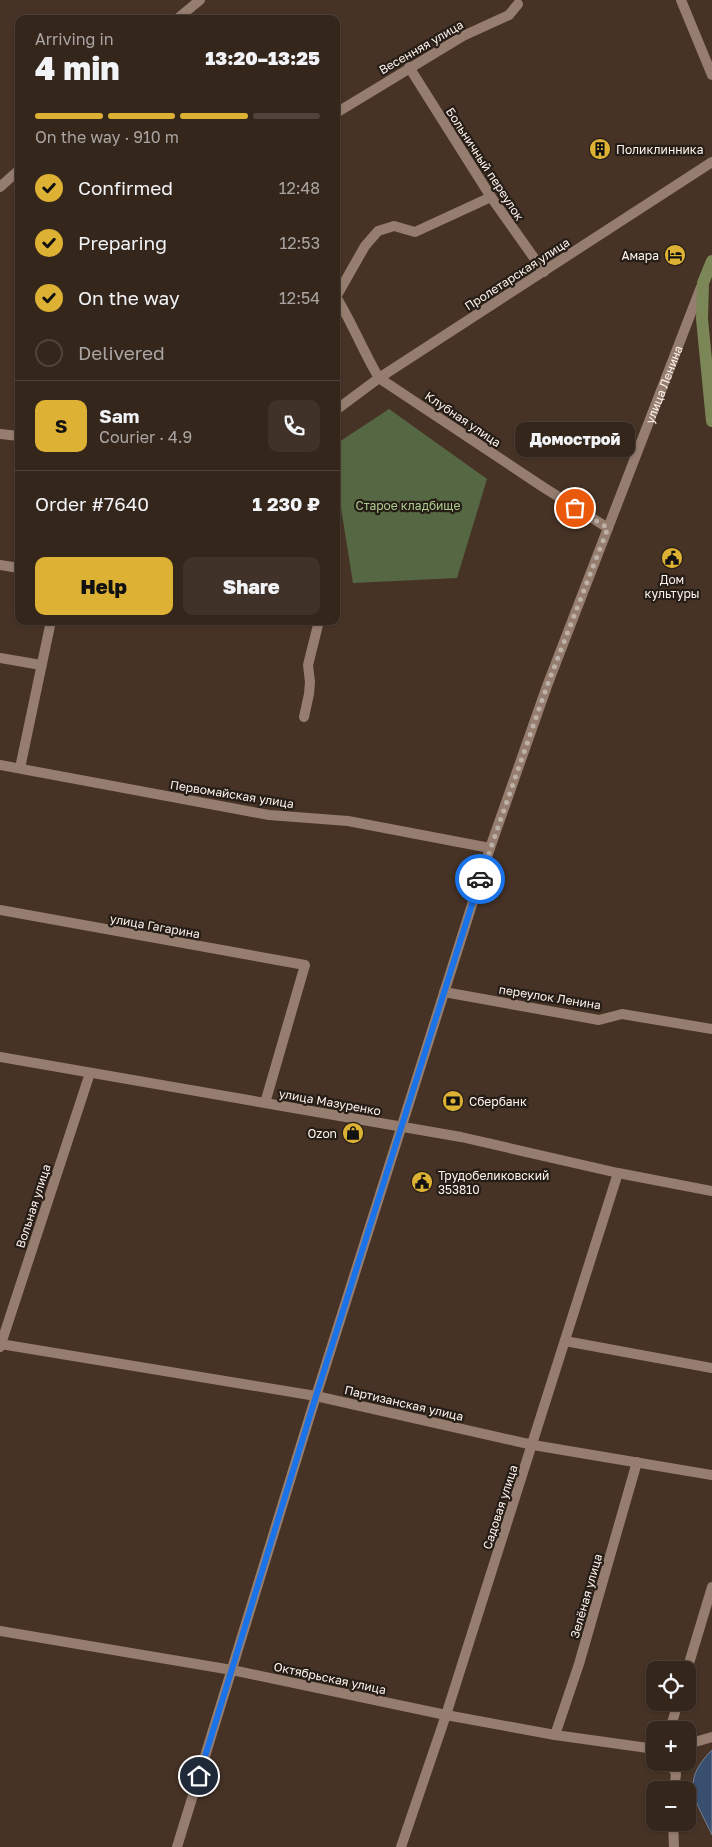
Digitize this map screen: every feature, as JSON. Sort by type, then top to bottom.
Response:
[{"type":"main road","points":[[712,261],[703,283],[697,316],[712,421]]},
{"type":"street","points":[[182,15],[200,0]]},
{"type":"street","points":[[681,0],[712,75]]},
{"type":"street","name":"Весенняя улица","points":[[340,111],[462,36],[509,15],[518,4]]},
{"type":"street","name":"Больничный переулок","points":[[409,68],[490,197],[544,272]]},
{"type":"street","name":"Пролетарская улица","points":[[340,407],[379,378],[712,162]]},
{"type":"street","points":[[0,187],[15,174]]},
{"type":"street","points":[[340,292],[365,246],[378,231],[394,226],[415,232],[490,197]]},
{"type":"street","points":[[340,304],[379,378]]},
{"type":"street","name":"улица Ленина","points":[[177,1847],[316,1396],[490,848],[547,686],[608,528],[697,316]]},
{"type":"street","name":"Клубная улица","points":[[379,378],[608,528]]},
{"type":"street","points":[[0,434],[15,436]]},
{"type":"street","points":[[0,565],[15,567]]},
{"type":"street","points":[[20,768],[50,625]]},
{"type":"street","points":[[304,717],[310,682],[308,664],[318,625]]},
{"type":"street","points":[[0,658],[41,665]]},
{"type":"street","name":"Первомайская улица","points":[[0,765],[269,815],[348,821],[490,848]]},
{"type":"street","name":"улица Гагарина","points":[[0,910],[305,965],[265,1102]]},
{"type":"street","name":"переулок Ленина","points":[[444,992],[599,1020],[622,1014],[712,1029]]},
{"type":"street","name":"улица Мазуренко","points":[[0,1058],[460,1137],[618,1173],[712,1191]]},
{"type":"street","name":"Вольная улица","points":[[0,1345],[90,1073]]},
{"type":"street","name":"Садовая улица","points":[[401,1847],[446,1715],[533,1445],[618,1173]]},
{"type":"street","points":[[565,1341],[712,1368]]},
{"type":"street","name":"Партизанская улица","points":[[0,1345],[316,1396],[533,1445],[712,1475]]},
{"type":"street","name":"Зелёная улица","points":[[556,1735],[579,1664],[638,1462]]},
{"type":"street","points":[[690,1661],[712,1587]]},
{"type":"street","name":"Октябрьская улица","points":[[0,1631],[232,1670],[446,1715],[556,1735],[646,1748]]},
{"type":"street","points":[[696,1742],[712,1737]]},
{"type":"street","points":[[673,1831],[674,1847]]},
{"type":"green space","name":"Старое кладбище","points":[[389,409],[487,479],[457,578],[353,583],[340,502],[340,441]]},
{"type":"water","points":[[712,1750],[712,1835],[696,1801],[696,1781],[693,1781],[702,1762]]},
{"type":"way so far","points":[[480,879],[547,686],[608,528],[575,508]]},
{"type":"place","name":"Поликлинника","points":[[600,149]]},
{"type":"place","name":"Амара","points":[[675,255]]},
{"type":"place","name":"Домострой","points":[[575,508]]},
{"type":"place","name":"Дом культуры","points":[[672,558]]},
{"type":"place","name":"Сбербанк","points":[[453,1101]]},
{"type":"place","name":"Ozon","points":[[353,1133]]},
{"type":"place","name":"Трудобеликовский 353810","points":[[422,1182]]},
{"type":"route","points":[[199,1776],[316,1396],[480,879]]}]
